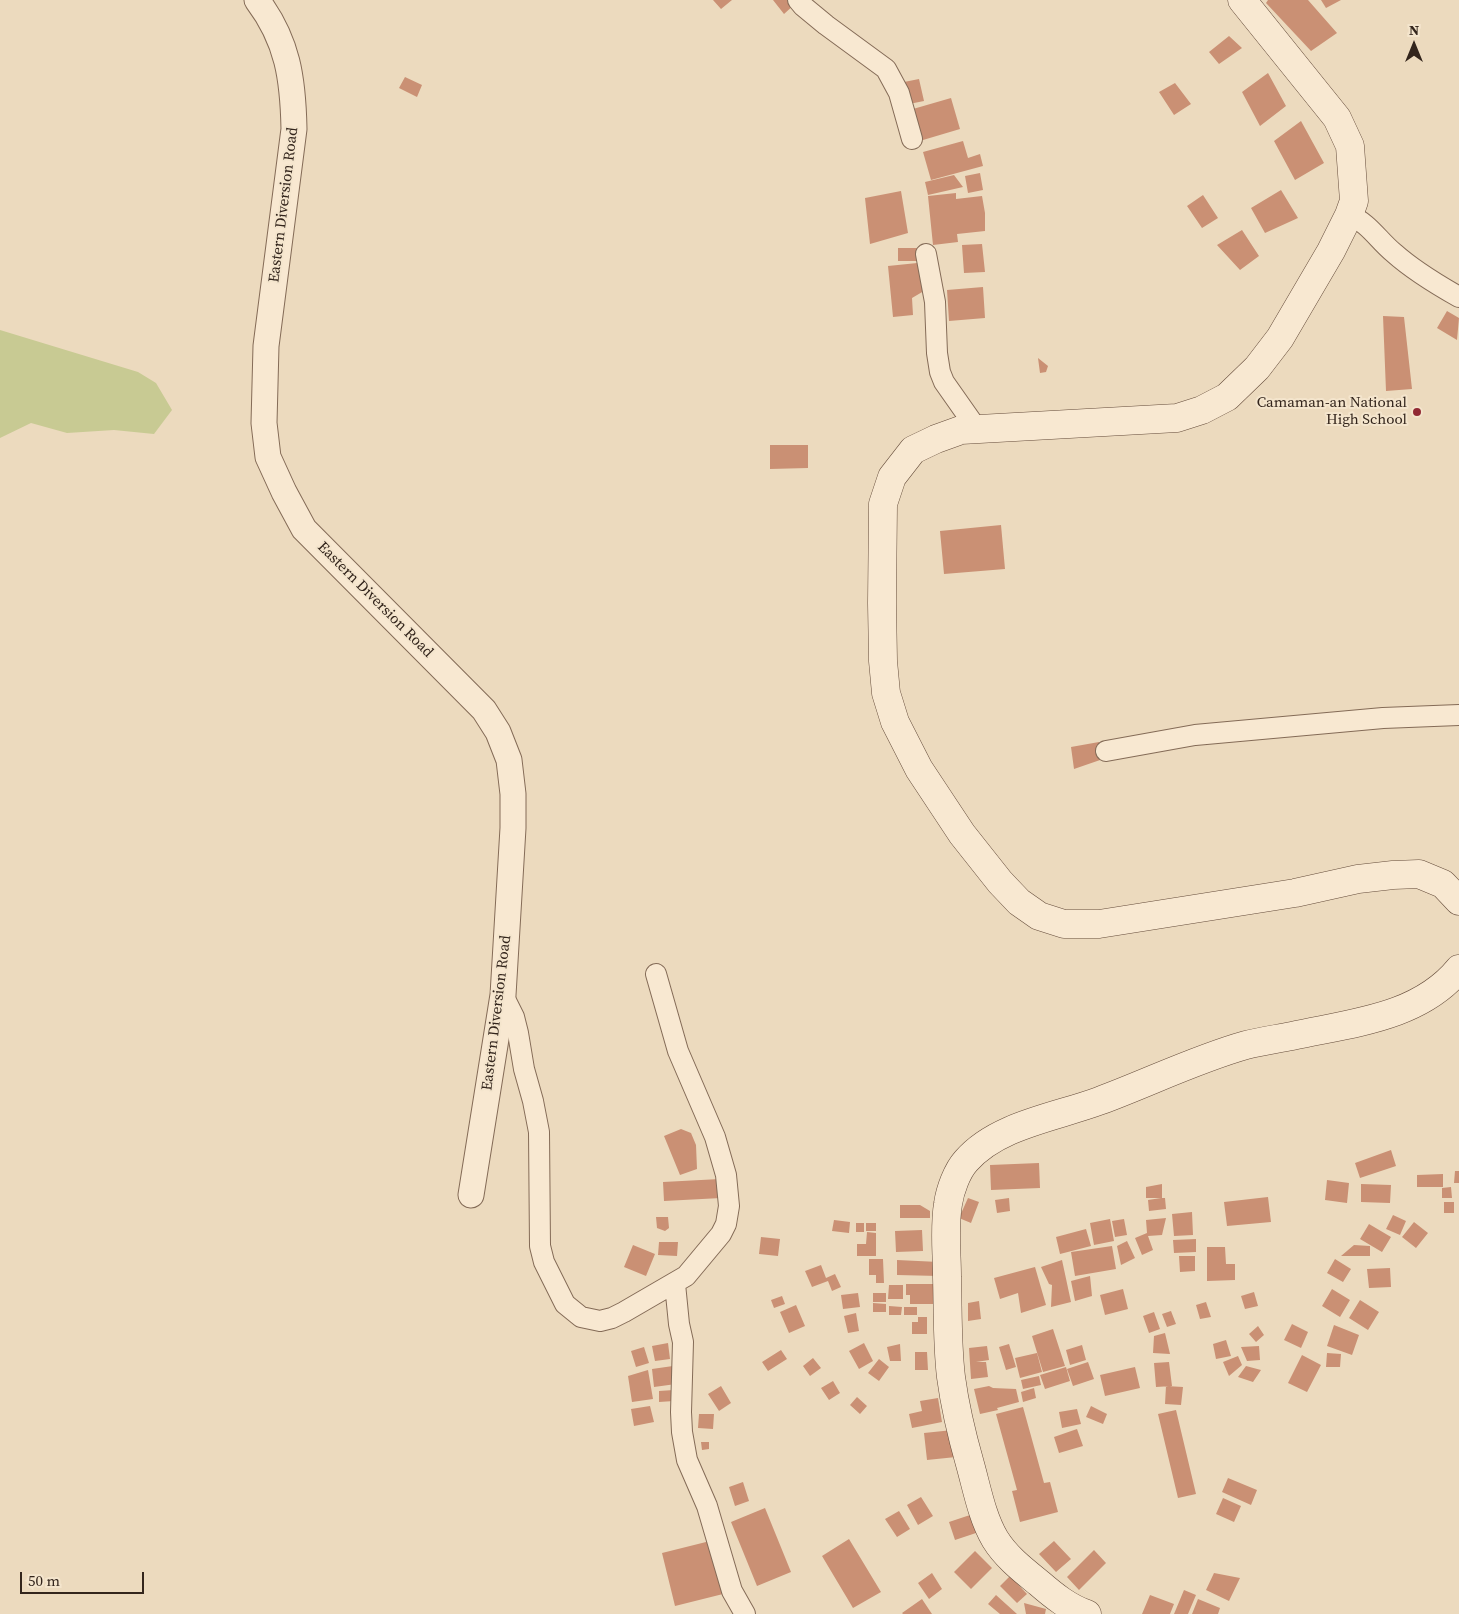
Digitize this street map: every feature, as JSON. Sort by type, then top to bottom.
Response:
[{"type":"main road","points":[[1242,0],[1337,118],[1350,146],[1354,201],[1350,215],[1280,338],[1257,368],[1227,397],[1202,410],[1177,418],[961,430],[913,450],[892,477],[883,504],[883,661],[886,693],[895,722],[919,769],[962,834],[1000,882],[1019,902],[1039,916],[1064,924],[1099,924],[1295,893],[1358,879],[1419,874],[1443,884],[1459,901]]},
{"type":"main road","points":[[1080,1613],[1058,1599],[1017,1566],[994,1538],[986,1521],[962,1435],[951,1377],[948,1349],[946,1228],[948,1203],[954,1182],[964,1162],[980,1148],[1024,1126],[1097,1102],[1245,1046],[1381,1017],[1416,1004],[1440,990],[1459,969]]},
{"type":"street","name":"Eastern Diversion Road","points":[[257,0],[275,27],[287,61],[294,96],[294,129],[266,346],[264,423],[268,457],[284,492],[304,528],[484,710],[498,732],[509,760],[513,794],[508,927],[503,995],[471,1195]]},
{"type":"street","points":[[798,0],[826,25],[886,69],[899,92],[912,139]]},
{"type":"street","points":[[1350,215],[1372,230],[1393,253],[1411,267],[1459,297]]},
{"type":"street","points":[[926,254],[935,302],[937,353],[940,372],[944,382],[959,401],[977,430]]},
{"type":"street","points":[[1106,751],[1205,734],[1383,718],[1459,715]]},
{"type":"street","points":[[503,995],[514,1017],[539,1132],[540,1246],[544,1262],[548,1274],[565,1304],[581,1317],[600,1321],[624,1312],[686,1276],[721,1234],[726,1224],[729,1206],[726,1175],[715,1137],[678,1051],[656,974]]},
{"type":"street","points":[[675,1284],[679,1324],[683,1342],[681,1412],[687,1460],[707,1506],[732,1591],[745,1614]]},
{"type":"green space","points":[[0,330],[138,372],[156,383],[172,410],[154,434],[114,430],[67,433],[31,423],[0,438]]},
{"type":"building","points":[[713,0],[732,0],[721,9]]},
{"type":"building","points":[[773,0],[792,0],[795,4],[784,14]]},
{"type":"building","points":[[1268,0],[1308,0],[1337,33],[1311,51],[1266,3]]},
{"type":"building","points":[[1321,0],[1341,0],[1326,8]]},
{"type":"building","points":[[1229,36],[1242,48],[1219,64],[1209,52]]},
{"type":"building","points":[[1268,73],[1286,106],[1260,126],[1242,92]]},
{"type":"building","points":[[405,77],[422,85],[417,97],[399,88]]},
{"type":"building","points":[[919,79],[924,101],[909,104],[904,82]]},
{"type":"building","points":[[1175,83],[1191,104],[1174,115],[1159,92]]},
{"type":"building","points":[[951,98],[960,129],[923,140],[913,109]]},
{"type":"building","points":[[1301,121],[1324,163],[1295,180],[1274,141]]},
{"type":"building","points":[[963,141],[968,158],[980,154],[983,166],[931,180],[923,152]]},
{"type":"building","points":[[980,173],[983,190],[968,193],[965,176]]},
{"type":"building","points":[[954,175],[963,187],[928,195],[925,182]]},
{"type":"building","points":[[1281,190],[1298,218],[1265,233],[1251,208]]},
{"type":"building","points":[[901,191],[908,233],[870,244],[865,198]]},
{"type":"building","points":[[956,193],[956,199],[982,196],[985,213],[985,231],[957,234],[958,242],[933,245],[928,196]]},
{"type":"building","points":[[1203,195],[1218,218],[1202,228],[1187,206]]},
{"type":"building","points":[[1242,230],[1259,256],[1240,270],[1217,245]]},
{"type":"building","points":[[982,244],[985,272],[964,273],[962,245]]},
{"type":"building","points":[[898,248],[919,248],[919,261],[898,261]]},
{"type":"building","points":[[927,262],[929,288],[912,298],[913,315],[893,317],[888,266]]},
{"type":"building","points":[[983,287],[985,318],[949,321],[947,290]]},
{"type":"building","points":[[1447,311],[1459,318],[1457,340],[1437,328]]},
{"type":"building","points":[[1383,316],[1404,317],[1412,389],[1386,391]]},
{"type":"building","points":[[1038,358],[1048,366],[1046,372],[1040,373]]},
{"type":"building","points":[[770,445],[808,445],[808,468],[770,469]]},
{"type":"building","points":[[1001,525],[1005,569],[944,574],[940,531]]},
{"type":"building","points":[[1099,742],[1103,759],[1074,769],[1071,747]]},
{"type":"building","points":[[681,1129],[691,1133],[696,1145],[697,1169],[680,1175],[664,1136]]},
{"type":"building","points":[[1391,1150],[1396,1166],[1360,1178],[1355,1163]]},
{"type":"building","points":[[1039,1163],[1040,1188],[991,1190],[990,1165]]},
{"type":"building","points":[[1455,1171],[1459,1171],[1459,1183],[1454,1183]]},
{"type":"building","points":[[1443,1174],[1443,1187],[1417,1187],[1417,1175]]},
{"type":"building","points":[[720,1179],[721,1198],[664,1201],[663,1182]]},
{"type":"building","points":[[1327,1180],[1349,1183],[1347,1203],[1325,1200]]},
{"type":"building","points":[[1162,1184],[1162,1198],[1165,1198],[1166,1209],[1149,1211],[1148,1200],[1161,1198],[1146,1198],[1146,1187]]},
{"type":"building","points":[[1361,1184],[1391,1185],[1390,1203],[1361,1202]]},
{"type":"building","points":[[1451,1187],[1452,1198],[1442,1198],[1442,1188]]},
{"type":"building","points":[[1268,1197],[1271,1222],[1227,1226],[1224,1202]]},
{"type":"building","points":[[968,1198],[979,1202],[971,1223],[959,1218]]},
{"type":"building","points":[[1009,1198],[1010,1211],[997,1213],[995,1200]]},
{"type":"building","points":[[1444,1202],[1454,1202],[1454,1213],[1444,1213]]},
{"type":"building","points":[[900,1205],[920,1205],[930,1211],[930,1218],[900,1218]]},
{"type":"building","points":[[1192,1212],[1193,1235],[1174,1236],[1172,1214]]},
{"type":"building","points":[[1393,1215],[1406,1221],[1400,1235],[1386,1229]]},
{"type":"building","points":[[656,1217],[668,1217],[669,1228],[665,1231],[657,1228]]},
{"type":"building","points":[[1166,1218],[1162,1235],[1148,1236],[1153,1250],[1142,1255],[1135,1238],[1147,1233],[1146,1220]]},
{"type":"building","points":[[1110,1219],[1114,1241],[1094,1245],[1090,1223]]},
{"type":"building","points":[[1124,1219],[1127,1235],[1115,1237],[1112,1221]]},
{"type":"building","points":[[834,1220],[850,1222],[849,1233],[832,1231]]},
{"type":"building","points":[[1414,1222],[1428,1233],[1416,1248],[1402,1237]]},
{"type":"building","points":[[856,1223],[864,1223],[864,1232],[856,1232]]},
{"type":"building","points":[[866,1223],[876,1223],[876,1231],[866,1231]]},
{"type":"building","points":[[1369,1224],[1391,1237],[1382,1252],[1360,1239]]},
{"type":"building","points":[[1086,1229],[1091,1246],[1060,1254],[1056,1237]]},
{"type":"building","points":[[922,1230],[923,1251],[896,1252],[895,1231]]},
{"type":"building","points":[[867,1232],[876,1233],[876,1256],[857,1256],[857,1244],[866,1244]]},
{"type":"building","points":[[761,1237],[780,1239],[778,1256],[759,1254]]},
{"type":"building","points":[[1196,1239],[1196,1252],[1174,1253],[1173,1240]]},
{"type":"building","points":[[1127,1241],[1135,1258],[1121,1265],[1117,1246]]},
{"type":"building","points":[[659,1242],[678,1242],[677,1256],[658,1255]]},
{"type":"building","points":[[633,1245],[655,1254],[646,1276],[624,1267]]},
{"type":"building","points":[[1354,1245],[1370,1246],[1370,1256],[1341,1256]]},
{"type":"building","points":[[1112,1246],[1116,1269],[1075,1276],[1071,1252]]},
{"type":"building","points":[[1207,1247],[1225,1247],[1226,1264],[1235,1264],[1235,1280],[1207,1281]]},
{"type":"building","points":[[1179,1256],[1195,1256],[1195,1271],[1180,1272]]},
{"type":"building","points":[[869,1259],[883,1259],[884,1283],[876,1283],[876,1275],[869,1275]]},
{"type":"building","points":[[1335,1259],[1351,1269],[1343,1282],[1327,1273]]},
{"type":"building","points":[[897,1260],[939,1262],[939,1276],[897,1275]]},
{"type":"building","points":[[1062,1260],[1071,1302],[1051,1307],[1052,1285],[1049,1284],[1041,1267]]},
{"type":"building","points":[[821,1265],[826,1278],[835,1274],[841,1287],[832,1291],[828,1281],[812,1287],[805,1271]]},
{"type":"building","points":[[1035,1267],[1046,1305],[1021,1313],[1018,1293],[1000,1299],[994,1278]]},
{"type":"building","points":[[1390,1268],[1391,1287],[1369,1288],[1367,1269]]},
{"type":"building","points":[[1090,1276],[1092,1296],[1075,1301],[1071,1281]]},
{"type":"building","points":[[906,1284],[938,1284],[938,1304],[910,1304],[910,1295],[906,1295]]},
{"type":"building","points":[[889,1285],[903,1285],[903,1299],[888,1299]]},
{"type":"building","points":[[1123,1289],[1128,1309],[1105,1315],[1100,1295]]},
{"type":"building","points":[[1332,1289],[1350,1300],[1340,1317],[1322,1306]]},
{"type":"building","points":[[1254,1292],[1258,1306],[1245,1309],[1241,1296]]},
{"type":"building","points":[[858,1293],[860,1307],[843,1309],[841,1295]]},
{"type":"building","points":[[873,1293],[886,1293],[886,1302],[873,1302]]},
{"type":"building","points":[[782,1296],[785,1304],[774,1308],[771,1300]]},
{"type":"building","points":[[1360,1300],[1379,1312],[1368,1330],[1349,1318]]},
{"type":"building","points":[[979,1301],[981,1319],[968,1321],[968,1303]]},
{"type":"building","points":[[1206,1302],[1211,1317],[1200,1319],[1196,1305]]},
{"type":"building","points":[[873,1303],[886,1304],[886,1312],[873,1312]]},
{"type":"building","points":[[796,1305],[805,1326],[789,1333],[780,1312]]},
{"type":"building","points":[[889,1306],[902,1307],[901,1315],[889,1315]]},
{"type":"building","points":[[904,1307],[917,1307],[917,1315],[904,1315]]},
{"type":"building","points":[[1171,1311],[1176,1324],[1167,1327],[1162,1314]]},
{"type":"building","points":[[1154,1312],[1160,1329],[1149,1333],[1143,1316]]},
{"type":"building","points":[[856,1313],[859,1331],[848,1333],[844,1316]]},
{"type":"building","points":[[918,1317],[927,1317],[927,1334],[912,1334],[912,1322],[918,1322]]},
{"type":"building","points":[[1292,1324],[1308,1332],[1301,1348],[1284,1340]]},
{"type":"building","points":[[1334,1325],[1359,1335],[1352,1355],[1327,1346]]},
{"type":"building","points":[[1258,1326],[1264,1335],[1256,1342],[1249,1334]]},
{"type":"building","points":[[1053,1329],[1065,1366],[1043,1372],[1032,1336]]},
{"type":"building","points":[[1165,1333],[1170,1354],[1153,1353],[1154,1336]]},
{"type":"building","points":[[1226,1340],[1231,1356],[1216,1359],[1213,1344]]},
{"type":"building","points":[[668,1343],[670,1359],[655,1361],[652,1346]]},
{"type":"building","points":[[864,1343],[873,1361],[859,1369],[849,1351]]},
{"type":"building","points":[[900,1344],[901,1361],[890,1361],[887,1347]]},
{"type":"building","points":[[1009,1344],[1016,1367],[1006,1370],[999,1347]]},
{"type":"building","points":[[1082,1345],[1086,1360],[1070,1365],[1066,1350]]},
{"type":"building","points":[[987,1346],[989,1360],[976,1362],[986,1362],[988,1377],[971,1379],[969,1348]]},
{"type":"building","points":[[1259,1346],[1260,1360],[1247,1361],[1241,1347]]},
{"type":"building","points":[[644,1347],[649,1363],[636,1367],[631,1351]]},
{"type":"building","points":[[781,1350],[787,1359],[768,1371],[762,1362]]},
{"type":"building","points":[[915,1352],[927,1352],[928,1370],[915,1370]]},
{"type":"building","points":[[1037,1353],[1042,1372],[1020,1378],[1015,1358]]},
{"type":"building","points":[[1327,1353],[1341,1354],[1340,1367],[1326,1367]]},
{"type":"building","points":[[1302,1355],[1321,1365],[1307,1392],[1288,1383]]},
{"type":"building","points":[[1238,1356],[1242,1365],[1229,1376],[1223,1362]]},
{"type":"building","points":[[813,1358],[821,1368],[810,1376],[803,1366]]},
{"type":"building","points":[[879,1359],[889,1367],[879,1381],[868,1373]]},
{"type":"building","points":[[1088,1362],[1094,1379],[1073,1386],[1067,1369]]},
{"type":"building","points":[[1169,1362],[1172,1386],[1156,1387],[1154,1363]]},
{"type":"building","points":[[673,1366],[676,1384],[654,1387],[652,1369]]},
{"type":"building","points":[[1246,1366],[1261,1370],[1253,1382],[1238,1377]]},
{"type":"building","points":[[1066,1367],[1070,1381],[1045,1389],[1040,1375]]},
{"type":"building","points":[[1135,1367],[1140,1388],[1105,1396],[1100,1375]]},
{"type":"building","points":[[648,1370],[653,1399],[632,1402],[628,1376]]},
{"type":"building","points":[[1039,1376],[1041,1385],[1023,1389],[1021,1380]]},
{"type":"building","points":[[833,1381],[840,1393],[829,1400],[821,1388]]},
{"type":"building","points":[[721,1386],[731,1403],[719,1411],[708,1394]]},
{"type":"building","points":[[989,1386],[993,1388],[1016,1389],[1019,1402],[980,1414],[974,1389]]},
{"type":"building","points":[[1166,1386],[1183,1387],[1181,1405],[1165,1404]]},
{"type":"building","points":[[1034,1388],[1036,1398],[1023,1402],[1021,1392]]},
{"type":"building","points":[[674,1390],[674,1401],[659,1402],[659,1391]]},
{"type":"building","points":[[857,1397],[867,1406],[860,1414],[850,1405]]},
{"type":"building","points":[[938,1398],[942,1422],[912,1428],[909,1414],[922,1411],[920,1401]]},
{"type":"building","points":[[650,1406],[654,1422],[634,1426],[631,1409]]},
{"type":"building","points":[[1091,1406],[1107,1414],[1103,1424],[1086,1417]]},
{"type":"building","points":[[1023,1407],[1044,1483],[1050,1482],[1058,1512],[1020,1522],[1012,1491],[1017,1490],[996,1414]]},
{"type":"building","points":[[1077,1409],[1081,1424],[1062,1428],[1059,1412]]},
{"type":"building","points":[[1176,1410],[1196,1494],[1178,1498],[1158,1414]]},
{"type":"building","points":[[699,1414],[714,1414],[713,1429],[698,1428]]},
{"type":"building","points":[[1077,1429],[1083,1446],[1059,1453],[1054,1437]]},
{"type":"building","points":[[953,1430],[956,1457],[927,1460],[924,1433]]},
{"type":"building","points":[[701,1442],[709,1442],[709,1449],[702,1450]]},
{"type":"building","points":[[1228,1478],[1257,1490],[1251,1505],[1222,1492]]},
{"type":"building","points":[[743,1482],[749,1501],[735,1506],[729,1487]]},
{"type":"building","points":[[921,1497],[933,1516],[918,1525],[907,1505]]},
{"type":"building","points":[[1223,1498],[1241,1506],[1234,1522],[1216,1514]]},
{"type":"building","points":[[765,1508],[791,1572],[757,1586],[731,1522]]},
{"type":"building","points":[[899,1511],[910,1529],[897,1537],[885,1519]]},
{"type":"building","points":[[973,1514],[979,1532],[955,1540],[949,1522]]},
{"type":"building","points":[[849,1539],[881,1592],[853,1608],[822,1556]]},
{"type":"building","points":[[710,1541],[723,1594],[675,1606],[662,1553]]},
{"type":"building","points":[[1054,1541],[1071,1559],[1056,1572],[1039,1554]]},
{"type":"building","points":[[1094,1550],[1106,1563],[1079,1590],[1067,1577]]},
{"type":"building","points":[[975,1551],[992,1568],[971,1589],[954,1572]]},
{"type":"building","points":[[932,1573],[942,1589],[929,1599],[918,1583]]},
{"type":"building","points":[[1214,1573],[1240,1578],[1229,1601],[1206,1590]]},
{"type":"building","points":[[1010,1576],[1027,1594],[1017,1603],[1000,1586]]},
{"type":"building","points":[[1184,1590],[1196,1595],[1188,1614],[1174,1614]]},
{"type":"building","points":[[996,1595],[1017,1614],[1000,1614],[988,1604]]},
{"type":"building","points":[[1150,1595],[1174,1604],[1170,1614],[1142,1614]]},
{"type":"building","points":[[922,1599],[932,1614],[902,1613]]},
{"type":"building","points":[[1198,1599],[1220,1608],[1218,1614],[1192,1614]]},
{"type":"building","points":[[1024,1603],[1046,1609],[1045,1614],[1026,1614]]},
{"type":"place","name":"Camaman-an National High School","points":[[1417,412]]}]
